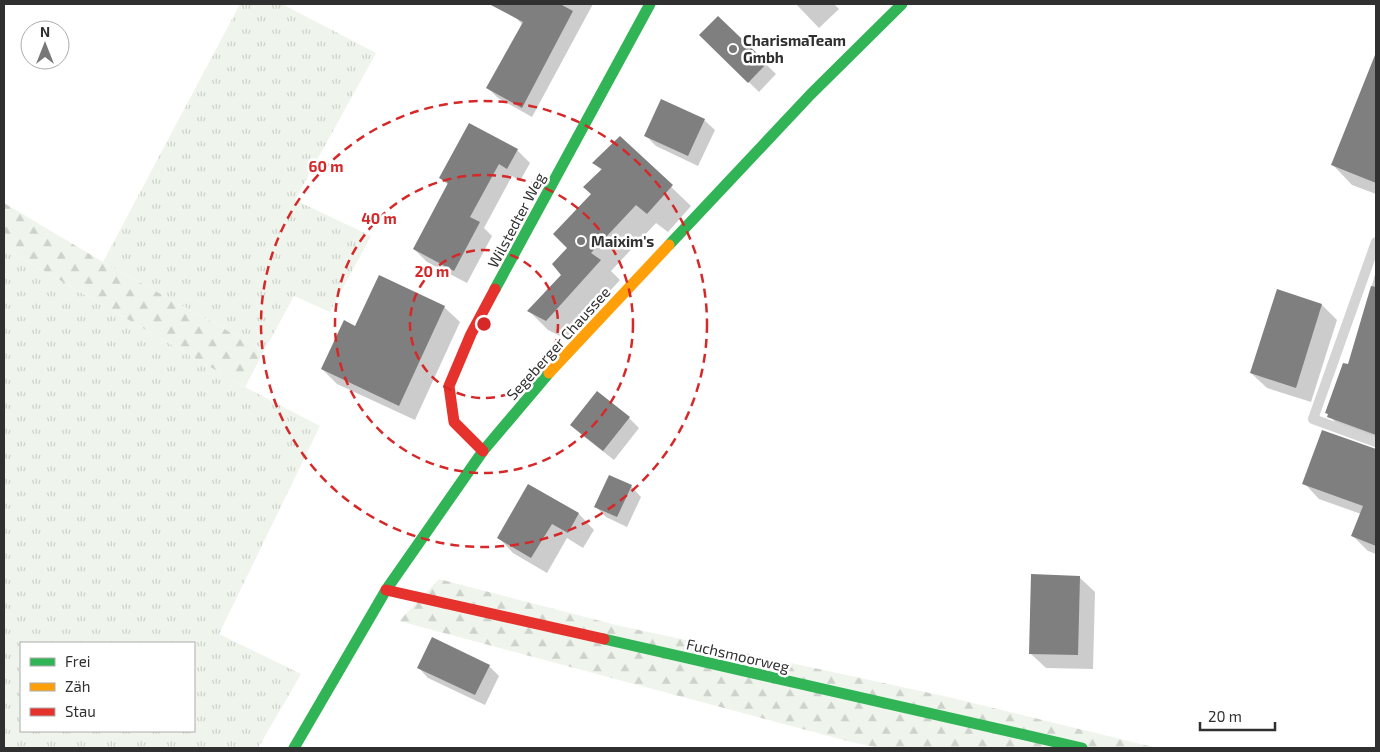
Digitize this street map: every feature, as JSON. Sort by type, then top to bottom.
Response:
[{"type":"street","name":"Wilstedter Weg","points":[[483,450],[454,422],[449,386],[471,334],[650,4]]},
{"type":"street","name":"Segeberger Chaussee","points":[[294,748],[386,590],[483,450],[547,375],[811,94],[902,4]]},
{"type":"street","name":"Fuchsmoorweg","points":[[386,590],[1082,748]]},
{"type":"lane","points":[[1376,242],[1313,419],[1376,442]]},
{"type":"green space","points":[[240,4],[282,4],[376,53],[295,200],[371,236],[330,312],[294,296],[264,351],[103,262]]},
{"type":"green space","points":[[4,203],[103,262],[264,351],[245,387],[4,248]]},
{"type":"green space","points":[[4,248],[245,387],[320,426],[219,634],[301,674],[258,748],[4,748]]},
{"type":"green space","points":[[439,579],[616,625],[948,697],[1157,748],[880,748],[851,742],[399,621]]},
{"type":"building","points":[[489,4],[560,4],[573,11],[522,108],[486,88],[523,22]]},
{"type":"building","name":"CharismaTeam Gmbh","points":[[718,16],[767,63],[748,83],[699,35]]},
{"type":"building","points":[[1376,55],[1376,183],[1331,165]]},
{"type":"building","points":[[661,99],[705,119],[688,156],[644,136]]},
{"type":"building","points":[[469,123],[518,149],[507,169],[499,164],[470,217],[480,222],[454,271],[413,249],[448,183],[439,178]]},
{"type":"building","name":"Maixim's","points":[[620,136],[673,185],[647,214],[636,205],[591,253],[601,260],[546,321],[527,311],[561,275],[552,264],[567,248],[553,234],[591,194],[583,187],[602,169],[592,163]]},
{"type":"building","points":[[379,275],[445,306],[399,406],[321,369],[344,320],[355,326]]},
{"type":"building","points":[[1371,286],[1376,287],[1376,435],[1327,417],[1328,414],[1325,413],[1343,363],[1348,364]]},
{"type":"building","points":[[1277,289],[1322,304],[1296,388],[1250,373]]},
{"type":"building","points":[[597,391],[630,417],[603,451],[570,425]]},
{"type":"building","points":[[1322,430],[1376,449],[1376,546],[1351,536],[1363,506],[1302,484]]},
{"type":"building","points":[[609,475],[632,485],[617,517],[594,507]]},
{"type":"building","points":[[528,484],[579,513],[568,533],[552,524],[531,558],[497,538]]},
{"type":"building","points":[[1031,574],[1080,576],[1078,655],[1029,654]]},
{"type":"building","points":[[432,637],[490,665],[475,695],[417,668]]},
{"type":"traffic: fast","points":[[495,289],[650,4]]},
{"type":"traffic: fast","points":[[669,245],[811,94],[902,4]]},
{"type":"traffic: fast","points":[[294,748],[386,590],[483,451],[549,373]]},
{"type":"traffic: fast","points":[[604,639],[1082,748]]},
{"type":"traffic: slow","points":[[549,373],[669,245]]},
{"type":"traffic: jam","points":[[483,451],[454,422],[449,386],[471,334],[495,289]]},
{"type":"traffic: jam","points":[[386,590],[604,639]]},
{"type":"place","name":"CharismaTeam Gmbh","points":[[733,49]]},
{"type":"place","name":"Maixim's","points":[[581,241]]}]
